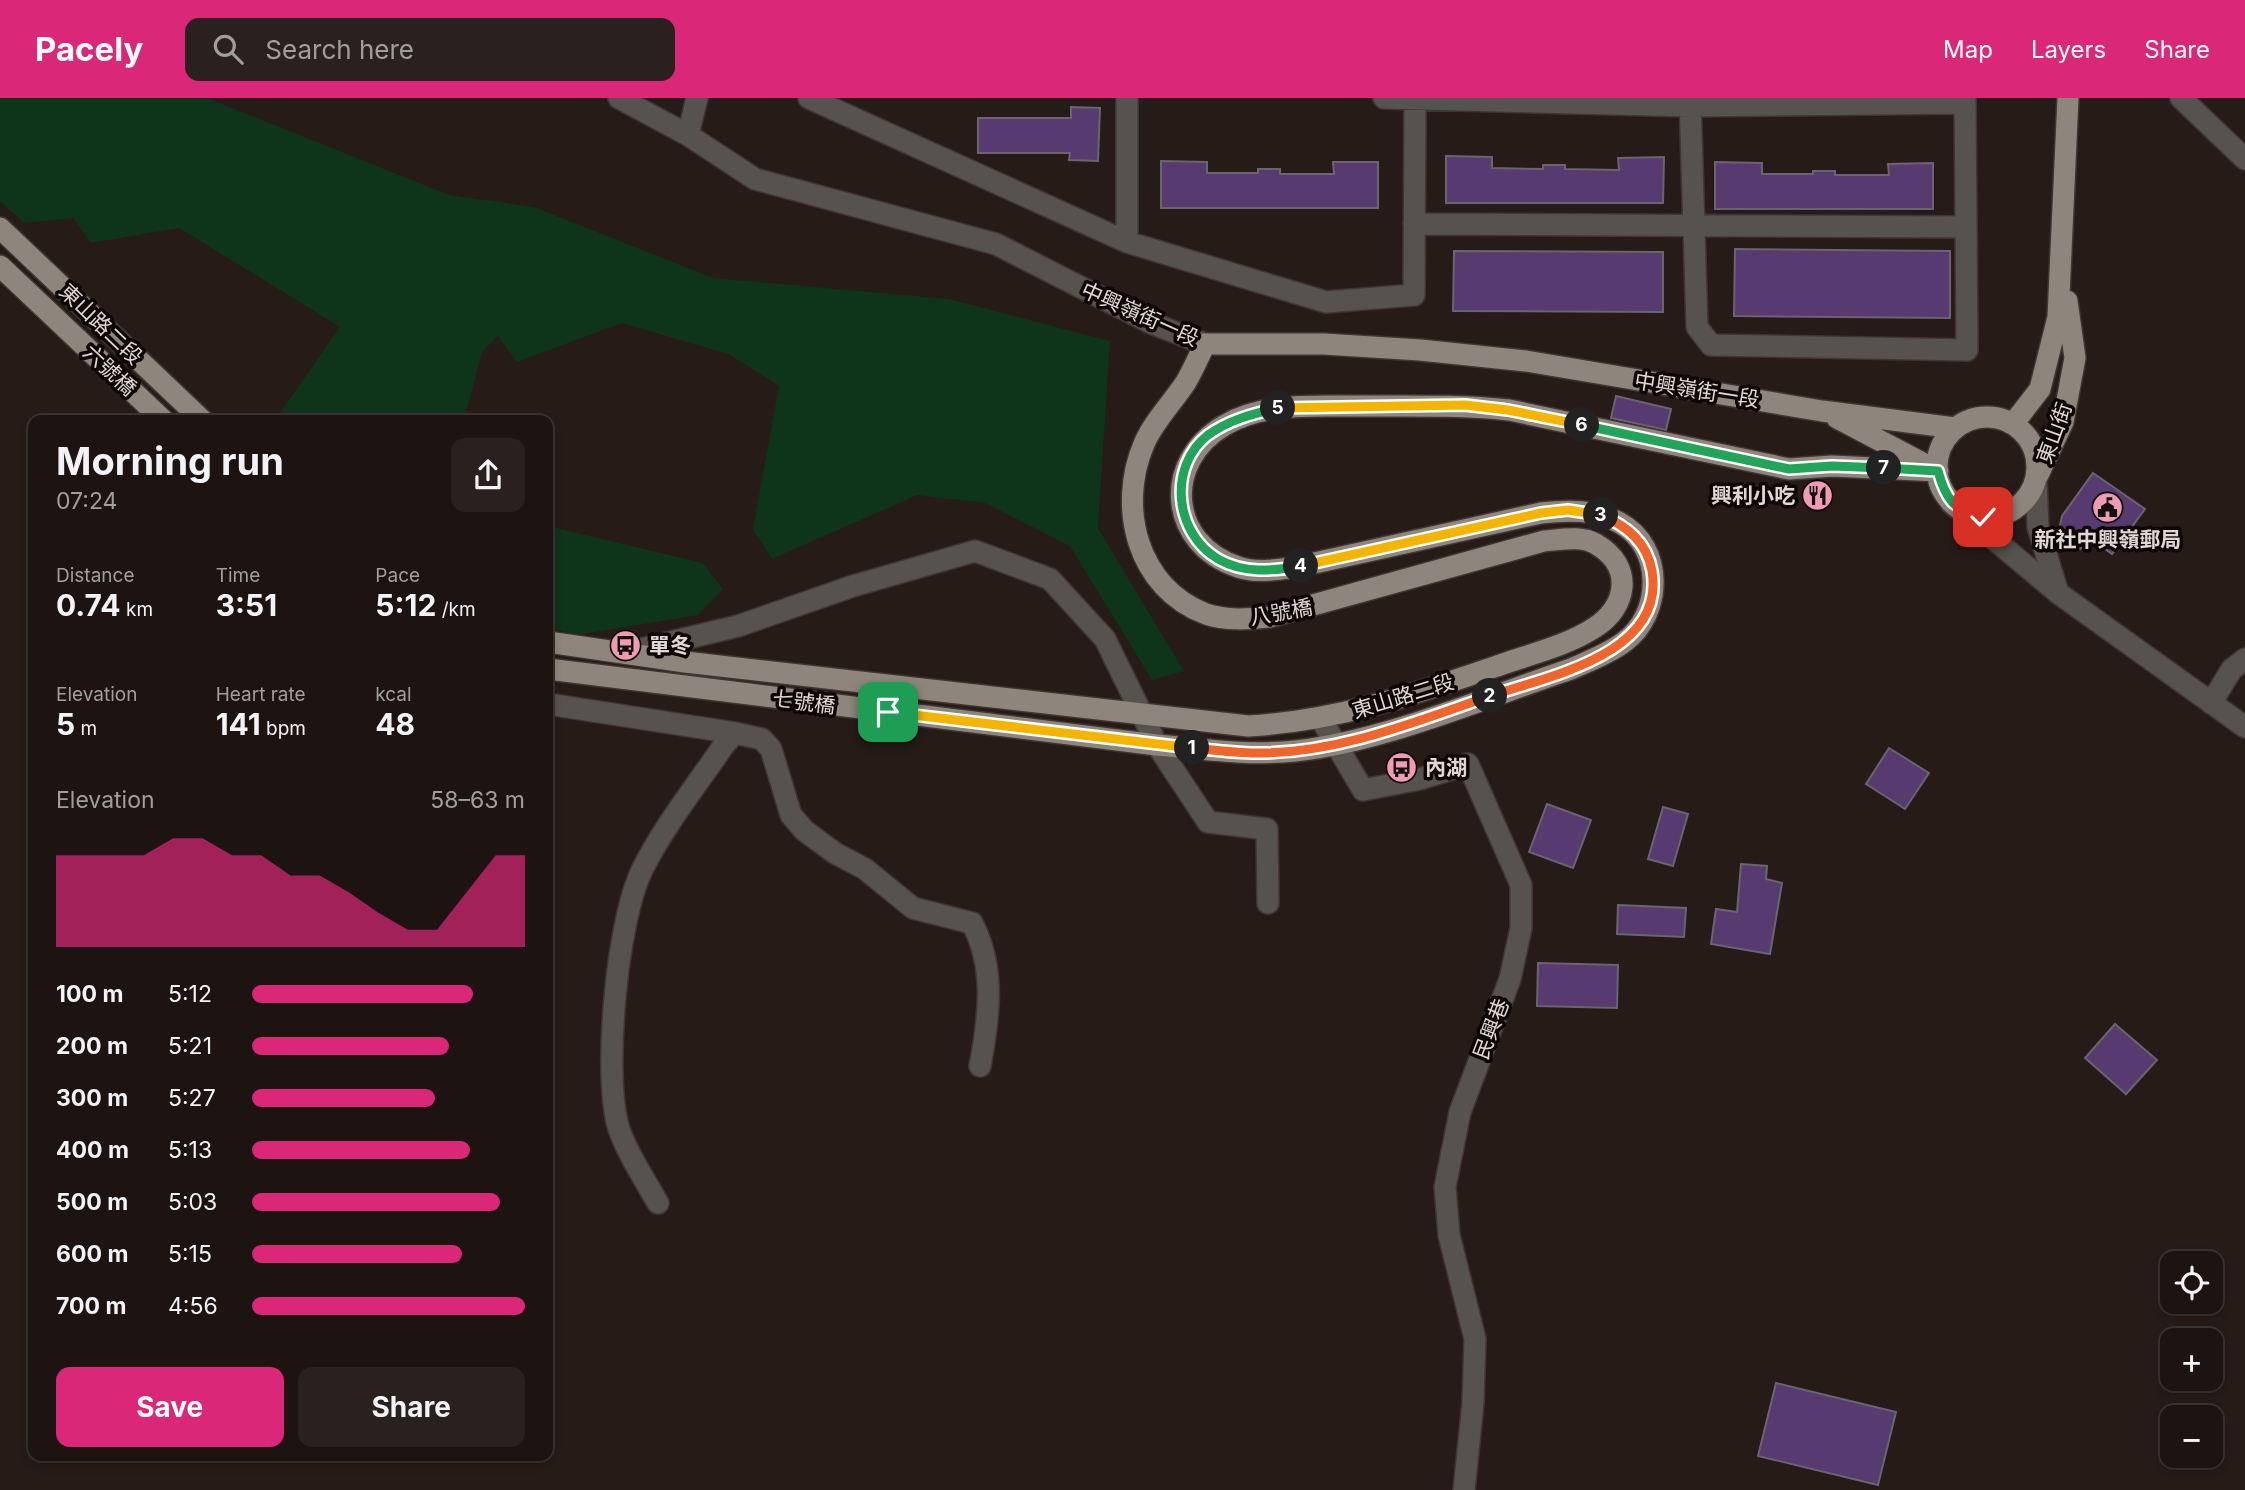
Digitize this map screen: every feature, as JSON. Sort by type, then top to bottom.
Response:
[{"type":"main road","name":"東山街","points":[[2013,424],[2040,389],[2050,359],[2058,317],[2068,98]]},
{"type":"main road","name":"東山路二段","points":[[0,228],[197,415]]},
{"type":"main road","name":"東山街","points":[[2036,480],[2063,422],[2075,358],[2060,259]]},
{"type":"main road","name":"東山路二段","points":[[0,266],[58,321]]},
{"type":"main road","name":"六號橋","points":[[58,321],[158,415]]},
{"type":"main road","name":"八號橋","points":[[1205,344],[1187,379],[1145,442],[1134,474],[1131,512],[1139,546],[1155,576],[1179,600],[1208,614],[1240,619],[1297,611],[1544,541]]},
{"type":"main road","name":"中興嶺街一段","points":[[1205,344],[1324,344],[1420,349],[1526,361],[1822,411],[1955,428]]},
{"type":"main road","name":"東山路二段","points":[[1094,736],[1255,753],[1297,751],[1334,744],[1428,717],[1571,669],[1626,642],[1642,624],[1651,604],[1654,583],[1650,560],[1639,540],[1622,524],[1597,513],[1568,510],[1541,513],[1269,571],[1240,568],[1217,558],[1200,544],[1188,525],[1180,500],[1182,475],[1193,453],[1206,437],[1248,414],[1283,407],[1465,405],[1520,412],[1789,469],[1832,466],[1938,471]]},
{"type":"main road","name":"中興嶺街一段","points":[[1822,411],[1938,471]]},
{"type":"main road","points":[[1982,417],[1998,418],[2013,424],[2026,434],[2035,448],[2038,464],[2036,480],[2029,496],[2016,508],[2000,516],[1983,517],[1966,512],[1951,503],[1943,492],[1938,471],[1939,451],[1955,428],[1982,417]]},
{"type":"main road","name":"東山路二段","points":[[1088,708],[1248,726],[1321,719],[1402,698],[1572,640],[1611,616],[1620,600],[1623,580],[1614,559],[1594,542],[1569,538],[1544,541]]},
{"type":"main road","points":[[553,643],[623,654]]},
{"type":"main road","name":"七號橋","points":[[623,654],[1088,708]]},
{"type":"main road","name":"七號橋","points":[[553,670],[1094,736]]},
{"type":"street","name":"中興嶺街一段","points":[[620,98],[688,135],[755,179],[996,244],[1151,323],[1205,344]]},
{"type":"street","points":[[688,135],[697,98]]},
{"type":"street","points":[[809,98],[1127,242],[1326,302],[1414,295],[1415,99]]},
{"type":"street","points":[[1127,98],[1127,242]]},
{"type":"street","points":[[1384,98],[1690,102],[1965,100],[1967,350],[1712,345],[1696,327],[1690,102]]},
{"type":"street","points":[[2181,98],[2245,159]]},
{"type":"street","points":[[1414,224],[1966,227]]},
{"type":"street","name":"東山街","points":[[2036,480],[2038,527],[2058,593]]},
{"type":"street","points":[[1951,503],[2058,593],[2245,727]]},
{"type":"street","points":[[623,654],[738,626],[853,586],[975,551],[1050,579],[1105,639],[1157,744],[1208,822],[1267,829],[1268,903]]},
{"type":"street","points":[[2211,703],[2232,669],[2245,659]]},
{"type":"street","points":[[553,705],[762,739],[771,749],[790,816],[805,831],[835,853],[865,869],[914,908],[972,923],[983,950],[989,1009],[980,1066]]},
{"type":"street","name":"民興巷","points":[[1321,719],[1363,790],[1388,787],[1468,764],[1521,885],[1521,928],[1510,979],[1460,1112],[1445,1187],[1449,1234],[1475,1339],[1473,1403],[1464,1490]]},
{"type":"street","points":[[658,1203],[617,1125],[612,1086],[613,1045],[622,942],[631,897],[643,869],[724,745],[735,733]]},
{"type":"green space","points":[[0,98],[207,98],[449,195],[534,207],[713,278],[949,299],[1110,341],[1098,528],[1184,671],[1152,680],[1070,546],[985,503],[917,495],[772,559],[753,529],[779,386],[728,354],[622,323],[517,362],[498,336],[482,352],[465,415],[278,415],[340,327],[179,228],[91,243],[73,218],[24,223],[0,201]]},
{"type":"green space","points":[[553,527],[703,563],[723,589],[698,615],[577,635],[553,629]]},
{"type":"building","points":[[1071,107],[1100,108],[1098,161],[1069,160],[1070,153],[978,153],[978,118],[1071,118]]},
{"type":"building","points":[[1446,156],[1492,157],[1492,168],[1543,169],[1543,165],[1565,165],[1565,169],[1619,170],[1618,158],[1664,157],[1663,203],[1446,203]]},
{"type":"building","points":[[1161,161],[1207,162],[1207,173],[1258,173],[1258,169],[1280,169],[1280,174],[1334,174],[1333,162],[1378,162],[1378,208],[1161,208]]},
{"type":"building","points":[[1715,162],[1762,163],[1762,174],[1835,171],[1835,175],[1889,175],[1888,164],[1933,163],[1933,209],[1715,209]]},
{"type":"building","points":[[1735,249],[1950,251],[1950,318],[1734,316]]},
{"type":"building","points":[[1454,251],[1663,252],[1663,312],[1453,311]]},
{"type":"building","points":[[1616,396],[1671,409],[1666,430],[1611,418]]},
{"type":"building","name":"新社中興嶺郵局","points":[[2093,473],[2145,509],[2112,554],[2089,537],[2080,549],[2059,530],[2062,516]]},
{"type":"building","points":[[1889,748],[1929,773],[1905,809],[1866,784]]},
{"type":"building","points":[[1547,804],[1591,820],[1573,868],[1529,852]]},
{"type":"building","points":[[1663,807],[1688,814],[1673,866],[1648,859]]},
{"type":"building","points":[[1741,864],[1767,866],[1766,879],[1782,883],[1770,954],[1711,944],[1716,909],[1737,912]]},
{"type":"building","points":[[1618,905],[1686,908],[1684,937],[1617,934]]},
{"type":"building","points":[[1538,963],[1618,965],[1617,1008],[1537,1006]]},
{"type":"building","points":[[2115,1024],[2157,1060],[2126,1094],[2085,1058]]},
{"type":"building","points":[[1776,1383],[1896,1412],[1878,1485],[1758,1456]]},
{"type":"place","name":"興利小吃","points":[[1818,495]]},
{"type":"place","name":"新社中興嶺郵局","points":[[2108,507]]},
{"type":"place","name":"單冬","points":[[626,645]]},
{"type":"place","name":"內湖","points":[[1402,767]]},
{"type":"route","points":[[888,712],[1157,744],[1255,753],[1297,751],[1383,732],[1571,669],[1626,642],[1642,624],[1651,604],[1654,583],[1650,560],[1639,540],[1622,524],[1597,513],[1568,510],[1541,513],[1269,571],[1240,568],[1217,558],[1200,544],[1188,525],[1180,500],[1182,475],[1193,453],[1206,437],[1248,414],[1283,407],[1465,405],[1508,410],[1789,469],[1832,466],[1938,471],[1943,492],[1951,503],[1966,512],[1983,517]]}]
